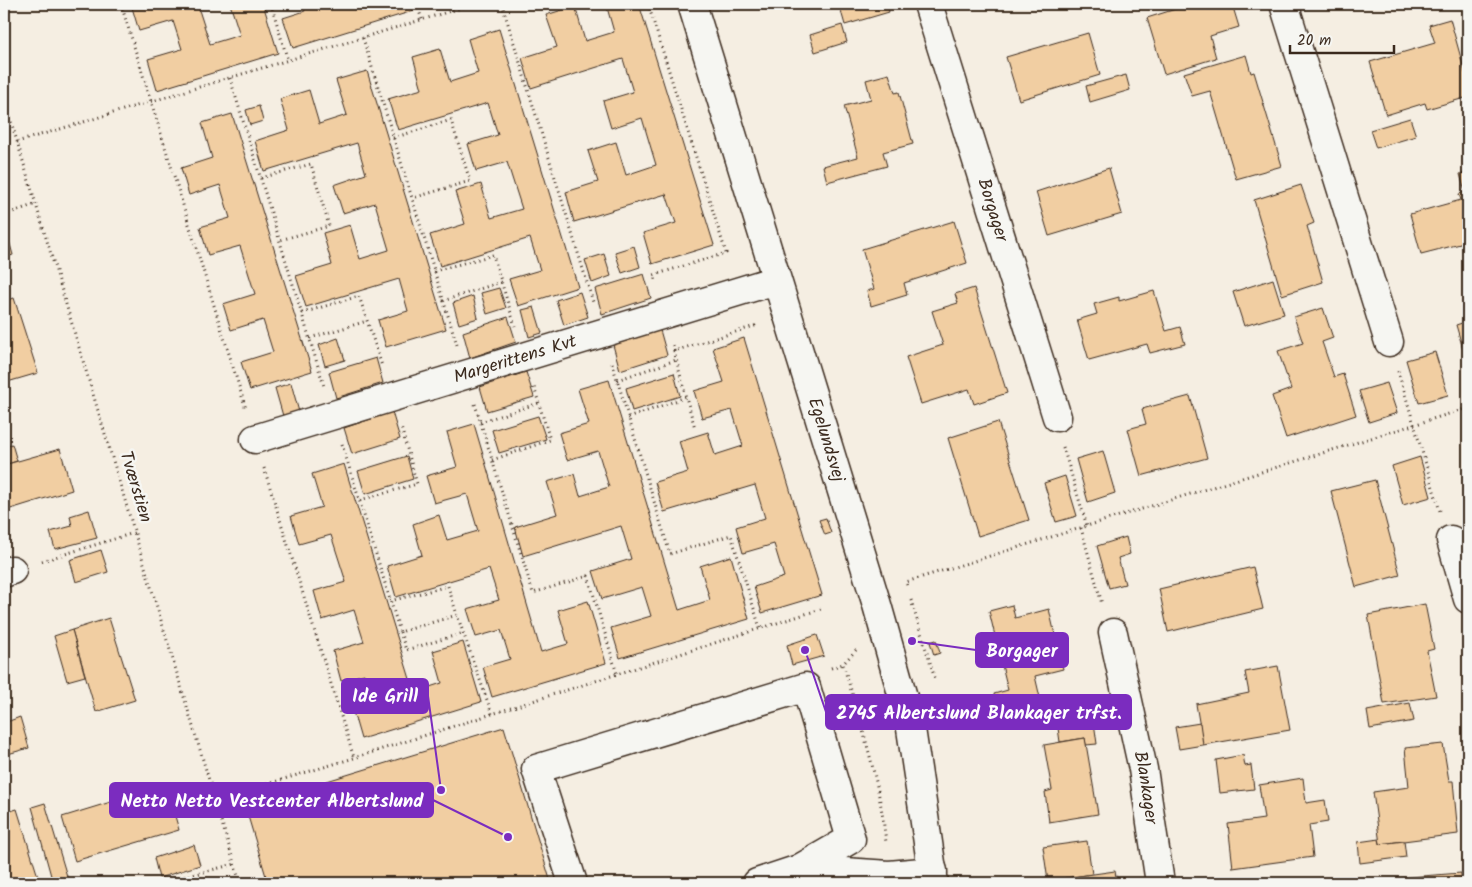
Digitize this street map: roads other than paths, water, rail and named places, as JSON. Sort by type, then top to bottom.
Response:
[{"type":"street","name":"Egelundsvej","points":[[692,4],[910,722],[933,877]]},
{"type":"street","name":"Borgager","points":[[928,4],[1057,417]]},
{"type":"street","points":[[1284,4],[1389,342]]},
{"type":"street","name":"Margerittens Kvt","points":[[255,439],[776,280]]},
{"type":"street","points":[[1451,540],[1468,599]]},
{"type":"street","name":"Blankager","points":[[1113,633],[1143,769],[1160,883]]},
{"type":"street","points":[[573,883],[536,769],[806,687],[851,839],[799,869],[757,883]]},
{"type":"street","points":[[799,869],[830,878],[889,875],[933,877]]},
{"type":"place","name":"Borgager","points":[[912,641]]},
{"type":"place","name":"2745 Albertslund Blankager trfst.","points":[[805,650]]},
{"type":"place","name":"Ide Grill","points":[[441,790]]},
{"type":"place","name":"Netto Netto Vestcenter Albertslund","points":[[508,837]]}]
